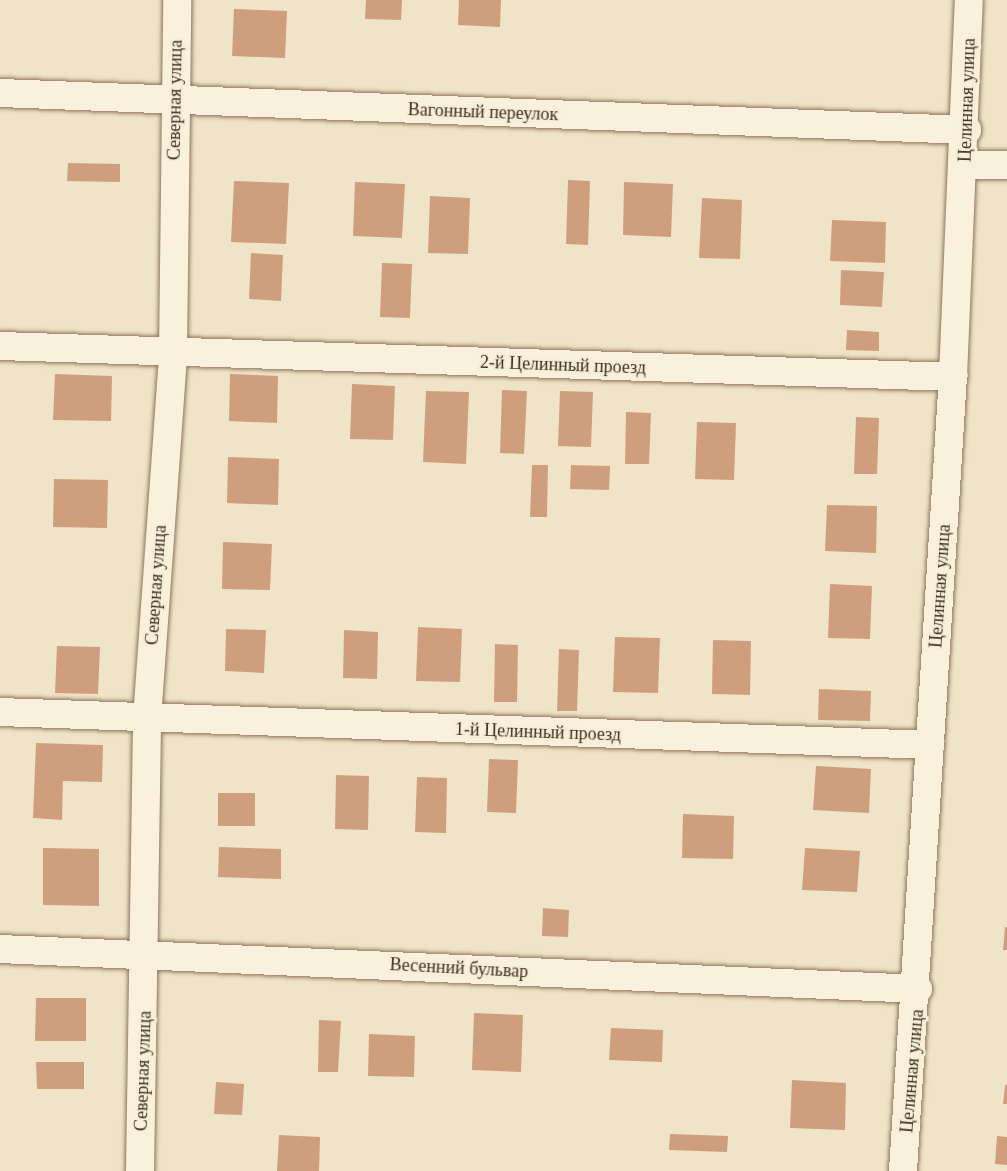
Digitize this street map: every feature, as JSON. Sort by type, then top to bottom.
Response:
[{"type":"street","name":"Северная улица","points":[[140,1171],[147,954],[147,719],[172,352],[177,0]]},
{"type":"street","name":"Целинная улица","points":[[903,1171],[918,989],[930,745],[967,130],[969,0]]},
{"type":"street","name":"Вагонный переулок","points":[[0,93],[967,130]]},
{"type":"street","points":[[965,165],[1007,165]]},
{"type":"street","name":"2-й Целинный проезд","points":[[0,346],[953,378]]},
{"type":"street","name":"1-й Целинный проезд","points":[[0,712],[930,745]]},
{"type":"street","name":"Весенний бульвар","points":[[0,949],[918,989]]},
{"type":"building","points":[[366,0],[402,0],[401,20],[365,19]]},
{"type":"building","points":[[459,0],[501,0],[500,27],[458,25]]},
{"type":"building","points":[[234,9],[287,11],[285,58],[232,56]]},
{"type":"building","points":[[68,163],[120,164],[120,182],[67,181]]},
{"type":"building","points":[[568,180],[590,181],[588,245],[566,244]]},
{"type":"building","points":[[234,181],[289,183],[286,244],[231,242]]},
{"type":"building","points":[[355,182],[405,184],[402,238],[353,236]]},
{"type":"building","points":[[624,182],[673,184],[671,237],[623,235]]},
{"type":"building","points":[[430,196],[470,198],[468,254],[428,253]]},
{"type":"building","points":[[702,198],[742,200],[740,259],[699,258]]},
{"type":"building","points":[[832,220],[886,222],[885,263],[830,261]]},
{"type":"building","points":[[251,253],[283,255],[281,301],[249,299]]},
{"type":"building","points":[[382,263],[412,264],[410,318],[380,317]]},
{"type":"building","points":[[841,270],[884,272],[882,307],[840,305]]},
{"type":"building","points":[[847,330],[879,332],[879,351],[846,350]]},
{"type":"building","points":[[55,374],[112,376],[111,421],[53,420]]},
{"type":"building","points":[[230,374],[278,376],[277,423],[229,421]]},
{"type":"building","points":[[352,384],[395,386],[393,440],[350,439]]},
{"type":"building","points":[[502,390],[527,391],[524,454],[500,453]]},
{"type":"building","points":[[426,391],[469,392],[466,464],[423,462]]},
{"type":"building","points":[[560,391],[593,392],[591,447],[558,446]]},
{"type":"building","points":[[626,412],[651,413],[649,464],[625,464]]},
{"type":"building","points":[[856,417],[879,418],[877,474],[854,474]]},
{"type":"building","points":[[697,422],[736,423],[734,480],[695,479]]},
{"type":"building","points":[[228,457],[279,459],[278,505],[227,503]]},
{"type":"building","points":[[532,465],[548,465],[547,517],[530,517]]},
{"type":"building","points":[[571,465],[610,466],[609,490],[570,489]]},
{"type":"building","points":[[54,479],[108,480],[107,528],[53,527]]},
{"type":"building","points":[[827,505],[877,506],[876,553],[825,551]]},
{"type":"building","points":[[223,542],[272,544],[270,590],[222,589]]},
{"type":"building","points":[[830,584],[872,586],[870,639],[828,638]]},
{"type":"building","points":[[418,627],[462,629],[460,682],[416,681]]},
{"type":"building","points":[[226,629],[266,630],[264,673],[225,671]]},
{"type":"building","points":[[344,630],[378,632],[377,679],[343,678]]},
{"type":"building","points":[[615,637],[660,638],[658,693],[613,692]]},
{"type":"building","points":[[713,640],[751,641],[750,695],[712,694]]},
{"type":"building","points":[[495,644],[518,645],[517,702],[494,702]]},
{"type":"building","points":[[57,646],[100,647],[98,694],[55,693]]},
{"type":"building","points":[[559,649],[579,650],[577,711],[557,711]]},
{"type":"building","points":[[819,689],[871,691],[870,721],[818,720]]},
{"type":"building","points":[[36,743],[103,745],[102,782],[63,781],[62,820],[33,818]]},
{"type":"building","points":[[489,759],[518,760],[516,813],[487,812]]},
{"type":"building","points":[[816,766],[871,769],[869,813],[813,810]]},
{"type":"building","points":[[336,775],[369,776],[368,830],[335,829]]},
{"type":"building","points":[[417,777],[447,778],[446,833],[415,832]]},
{"type":"building","points":[[218,793],[255,793],[255,826],[218,826]]},
{"type":"building","points":[[683,814],[734,816],[733,859],[682,858]]},
{"type":"building","points":[[219,847],[281,849],[281,879],[218,877]]},
{"type":"building","points":[[43,848],[99,849],[99,906],[43,905]]},
{"type":"building","points":[[805,848],[860,851],[857,892],[802,890]]},
{"type":"building","points":[[543,908],[569,910],[568,937],[542,936]]},
{"type":"building","points":[[1005,927],[1007,927],[1007,950],[1003,950]]},
{"type":"building","points":[[36,998],[86,998],[86,1041],[35,1041]]},
{"type":"building","points":[[474,1013],[523,1015],[521,1072],[472,1070]]},
{"type":"building","points":[[319,1020],[341,1021],[338,1072],[318,1072]]},
{"type":"building","points":[[611,1028],[663,1030],[662,1062],[609,1060]]},
{"type":"building","points":[[369,1034],[415,1036],[414,1077],[368,1076]]},
{"type":"building","points":[[36,1062],[84,1062],[84,1089],[37,1089]]},
{"type":"building","points":[[792,1080],[846,1083],[845,1130],[790,1128]]},
{"type":"building","points":[[216,1082],[244,1084],[242,1115],[214,1114]]},
{"type":"building","points":[[1005,1085],[1007,1085],[1007,1104],[1003,1104]]},
{"type":"building","points":[[670,1134],[728,1136],[727,1152],[669,1150]]},
{"type":"building","points":[[279,1135],[320,1137],[319,1171],[277,1171]]},
{"type":"building","points":[[997,1136],[1007,1137],[1007,1165],[995,1164]]}]
